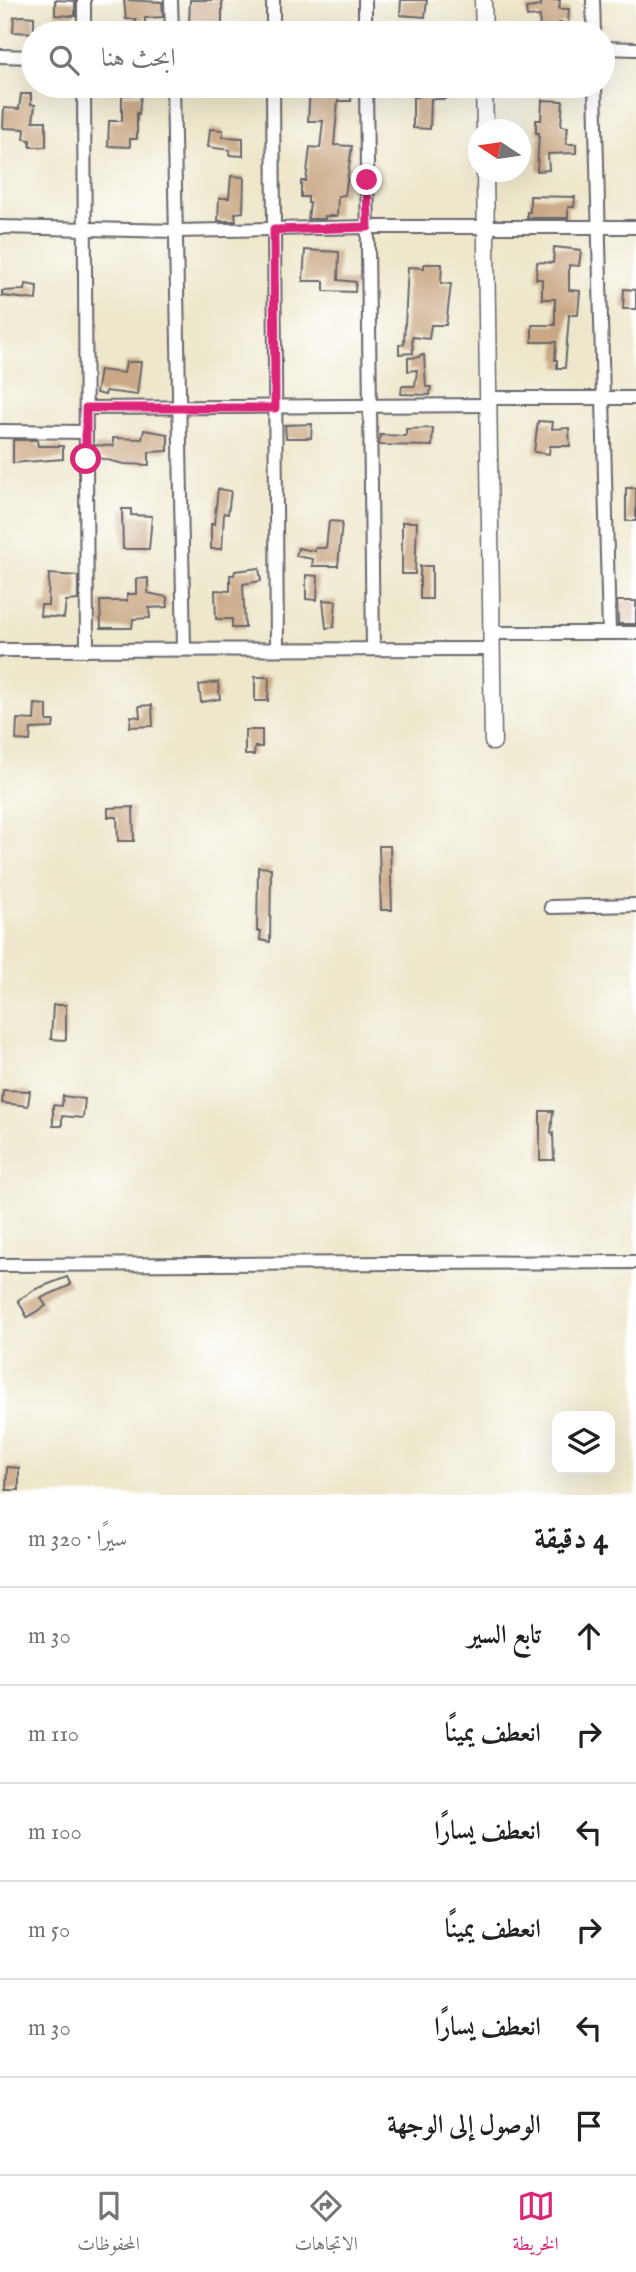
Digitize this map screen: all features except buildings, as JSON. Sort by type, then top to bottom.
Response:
[{"type":"street","points":[[84,0],[84,21]]},
{"type":"street","points":[[171,0],[172,21]]},
{"type":"street","points":[[273,0],[273,21]]},
{"type":"street","points":[[365,0],[365,21]]},
{"type":"street","points":[[483,0],[484,21]]},
{"type":"street","points":[[593,0],[594,21]]},
{"type":"street","points":[[615,48],[636,49]]},
{"type":"street","points":[[0,56],[21,57]]},
{"type":"street","points":[[84,98],[87,650]]},
{"type":"street","points":[[173,98],[184,649]]},
{"type":"street","points":[[273,98],[277,649]]},
{"type":"street","points":[[366,98],[373,649]]},
{"type":"street","points":[[484,98],[485,119]]},
{"type":"street","points":[[595,98],[609,633]]},
{"type":"street","points":[[485,182],[493,742]]},
{"type":"street","points":[[0,227],[85,230],[636,227]]},
{"type":"street","points":[[86,408],[370,407],[636,398]]},
{"type":"street","points":[[0,431],[86,432]]},
{"type":"street","points":[[0,650],[373,649],[636,633]]},
{"type":"street","points":[[551,907],[636,905]]},
{"type":"street","points":[[0,1265],[636,1262]]},
{"type":"route","points":[[86,459],[86,408],[275,408],[274,230],[368,227],[367,180]]}]
